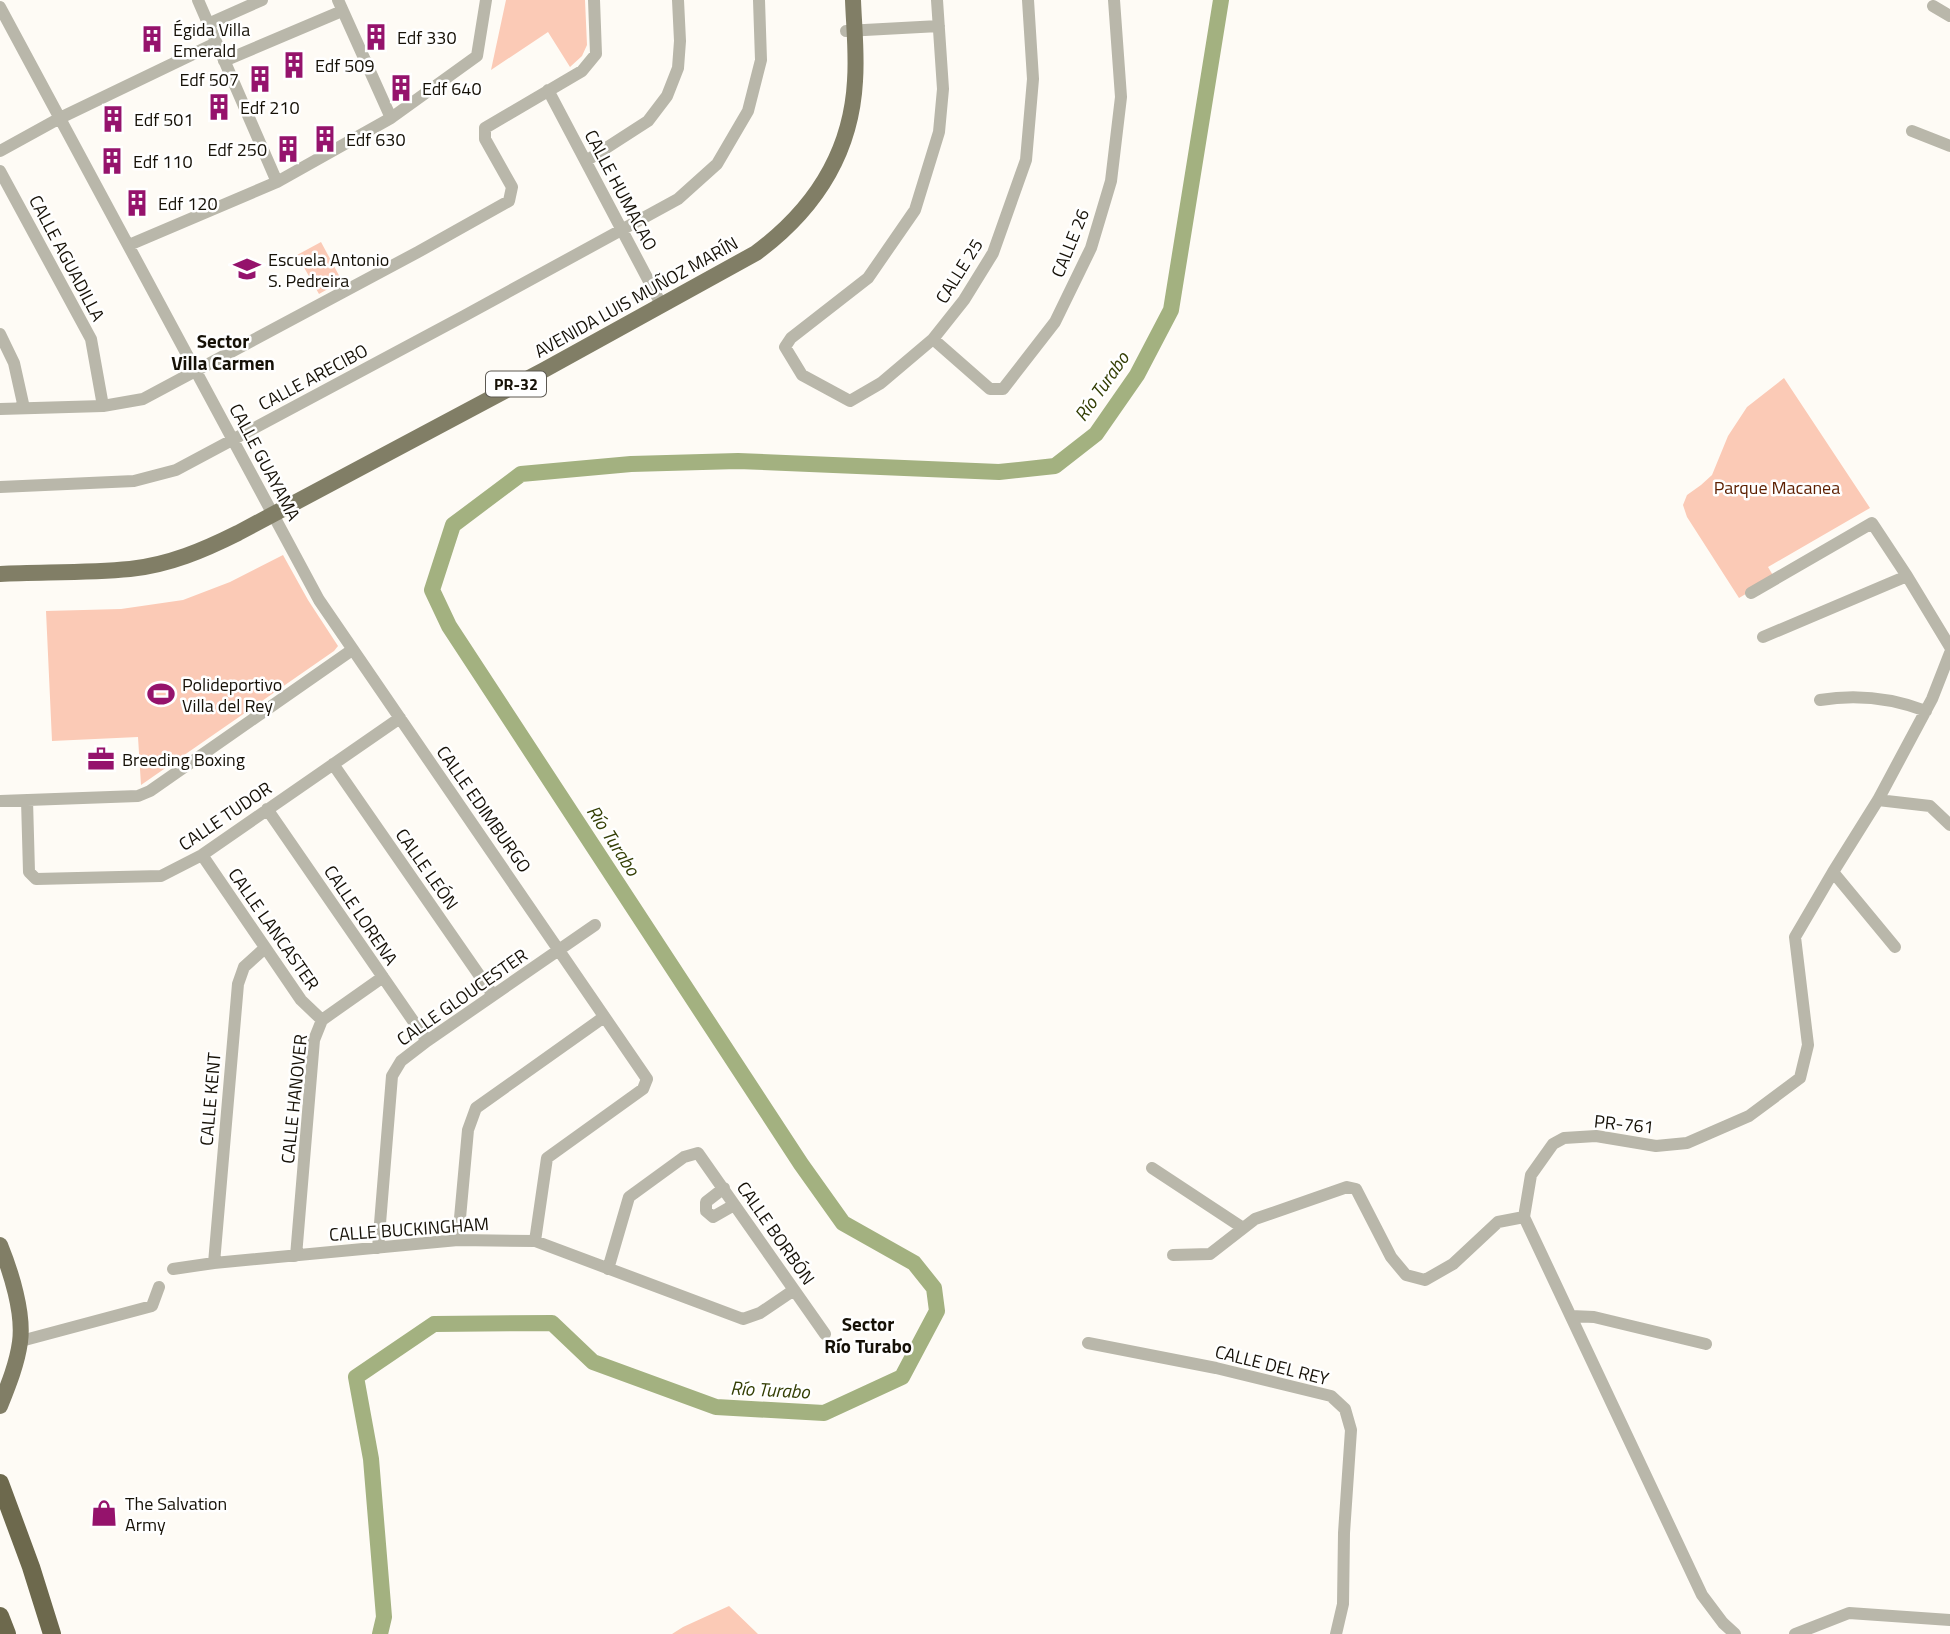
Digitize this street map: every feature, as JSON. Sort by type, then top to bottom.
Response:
[{"type":"highway","points":[[0,1483],[52,1634]]},
{"type":"highway","points":[[0,1616],[7,1634]]},
{"type":"main road","name":"AVENIDA LUIS MUÑOZ MARÍN","points":[[0,574],[130,569],[164,562],[209,547],[660,302],[740,263],[790,225],[818,192],[830,173],[844,140],[856,79],[845,0]]},
{"type":"main road","name":"AVENIDA LUIS MUÑOZ MARÍN","points":[[850,30],[853,0]]},
{"type":"main road","name":"AVENIDA LUIS MUÑOZ MARÍN","points":[[0,565],[147,558],[201,541],[272,511]]},
{"type":"main road","points":[[0,1245],[16,1289],[20,1341],[0,1406]]},
{"type":"street","points":[[198,0],[277,182]]},
{"type":"street","points":[[208,24],[262,0]]},
{"type":"street","points":[[129,245],[277,182],[391,118],[477,55],[486,0]]},
{"type":"street","points":[[0,409],[103,406],[143,399],[509,201],[512,187],[485,139],[485,128],[582,72],[596,54],[594,0]]},
{"type":"street","points":[[586,161],[648,121],[667,96],[678,68],[678,0]]},
{"type":"street","name":"CALLE ARECIBO","points":[[0,487],[134,481],[176,470],[678,199],[717,163],[748,111],[761,60],[758,0]]},
{"type":"street","points":[[850,30],[939,26],[937,0]]},
{"type":"street","name":"CALLE 25","points":[[939,26],[943,89],[939,132],[915,211],[868,278],[805,326],[791,338],[785,348],[802,375],[850,401],[881,383],[933,338],[964,300],[993,253],[1026,160],[1033,79],[1028,0]]},
{"type":"street","name":"CALLE 26","points":[[933,338],[990,389],[1003,389],[1055,322],[1091,248],[1111,181],[1121,97],[1114,0]]},
{"type":"street","points":[[224,61],[340,5],[391,118]]},
{"type":"street","points":[[1933,6],[1950,16]]},
{"type":"street","name":"CALLE GUAYAMA","points":[[0,7],[300,563]]},
{"type":"street","points":[[0,151],[60,118],[216,43]]},
{"type":"street","name":"CALLE HUMACAO","points":[[548,90],[660,302]]},
{"type":"street","points":[[1912,131],[1950,146]]},
{"type":"street","name":"CALLE AGUADILLA","points":[[0,171],[91,339],[103,406]]},
{"type":"street","points":[[0,334],[14,363],[24,408]]},
{"type":"street","points":[[1751,593],[1872,523],[1908,576],[1950,647]]},
{"type":"street","name":"CALLE EDIMBURGO","points":[[300,563],[319,600],[352,650],[647,1079],[643,1089],[547,1158],[535,1241]]},
{"type":"street","points":[[1763,637],[1908,576]]},
{"type":"street","points":[[0,801],[138,796],[150,791],[352,650]]},
{"type":"street","name":"PR-761","points":[[1524,1217],[1531,1175],[1553,1144],[1564,1138],[1596,1136],[1656,1146],[1687,1143],[1749,1116],[1800,1078],[1808,1045],[1795,937],[1878,800],[1926,711],[1950,653]]},
{"type":"street","points":[[1820,700],[1836,697],[1876,698],[1926,711]]},
{"type":"street","name":"CALLE TUDOR","points":[[27,800],[29,872],[36,879],[161,876],[202,855],[400,718]]},
{"type":"street","name":"CALLE LEÓN","points":[[333,764],[493,995]]},
{"type":"street","points":[[1878,800],[1930,806],[1950,825]]},
{"type":"street","name":"CALLE LORENA","points":[[267,809],[427,1041]]},
{"type":"street","name":"CALLE LANCASTER","points":[[202,855],[301,1000],[322,1020]]},
{"type":"street","points":[[1833,872],[1895,947]]},
{"type":"street","name":"CALLE GLOUCESTER","points":[[378,1248],[393,1076],[401,1061],[595,925]]},
{"type":"street","name":"CALLE KENT","points":[[214,1263],[238,984],[244,967],[265,948]]},
{"type":"street","name":"CALLE HANOVER","points":[[296,1255],[314,1040],[322,1020],[383,978]]},
{"type":"street","points":[[458,1240],[468,1130],[476,1108],[604,1017]]},
{"type":"street","name":"CALLE BORBÓN","points":[[608,1269],[629,1197],[684,1157],[698,1153],[825,1334]]},
{"type":"street","points":[[1153,1168],[1243,1228]]},
{"type":"street","points":[[1173,1255],[1210,1254],[1255,1219],[1348,1187],[1356,1189],[1391,1257],[1406,1275],[1425,1280],[1453,1264],[1498,1222],[1524,1217],[1702,1595],[1735,1634]]},
{"type":"street","points":[[724,1188],[706,1202],[706,1211],[713,1217],[734,1205]]},
{"type":"street","name":"CALLE BUCKINGHAM","points":[[173,1269],[458,1240],[535,1241],[743,1319],[760,1313],[794,1290]]},
{"type":"street","points":[[20,1341],[152,1306],[159,1287]]},
{"type":"street","points":[[1571,1317],[1594,1317],[1706,1344]]},
{"type":"street","name":"CALLE DEL REY","points":[[1088,1343],[1216,1368],[1331,1396],[1345,1409],[1351,1430],[1344,1533],[1343,1604],[1336,1634]]},
{"type":"street","points":[[1795,1634],[1849,1613],[1950,1620]]},
{"type":"green space","points":[[506,0],[585,0],[587,45],[582,56],[570,67],[548,32],[491,70]]},
{"type":"green space","points":[[321,242],[342,281],[319,294],[297,255]]},
{"type":"green space","name":"Parque Macanea","points":[[1784,378],[1870,508],[1768,567],[1774,577],[1739,598],[1687,517],[1683,505],[1687,495],[1712,475],[1728,436],[1747,407]]},
{"type":"green space","name":"Polideportivo Villa del Rey","points":[[283,555],[338,646],[334,651],[141,785],[138,737],[52,741],[46,611],[121,609],[183,600],[230,582]]},
{"type":"green space","points":[[729,1606],[758,1634],[672,1634],[683,1627]]},
{"type":"waterway","name":"Río Turabo","points":[[380,1634],[384,1617],[371,1459],[356,1377],[434,1324],[552,1323],[593,1362],[716,1407],[824,1413],[902,1377],[937,1311],[934,1288],[914,1263],[843,1223],[801,1164],[449,626],[432,590],[453,525],[521,474],[631,464],[738,461],[999,472],[1055,466],[1096,434],[1137,375],[1171,310],[1221,0]]},
{"type":"place","name":"Edf 330","points":[[376,37]]},
{"type":"place","name":"Égida Villa Emerald","points":[[152,39]]},
{"type":"place","name":"Edf 509","points":[[294,65]]},
{"type":"place","name":"Edf 507","points":[[260,79]]},
{"type":"place","name":"Edf 640","points":[[401,88]]},
{"type":"place","name":"Edf 210","points":[[219,107]]},
{"type":"place","name":"Edf 501","points":[[113,119]]},
{"type":"place","name":"Edf 630","points":[[325,139]]},
{"type":"place","name":"Edf 250","points":[[288,149]]},
{"type":"place","name":"Edf 110","points":[[112,161]]},
{"type":"place","name":"Edf 120","points":[[137,203]]},
{"type":"place","name":"Escuela Antonio S. Pedreira","points":[[247,269]]},
{"type":"place","name":"Polideportivo Villa del Rey","points":[[161,694]]},
{"type":"place","name":"Breeding Boxing","points":[[101,759]]},
{"type":"place","name":"The Salvation Army","points":[[104,1513]]},
{"type":"district","name":"Sector Villa Carmen","points":[[223,351]]},
{"type":"district","name":"Sector Río Turabo","points":[[868,1334]]}]
